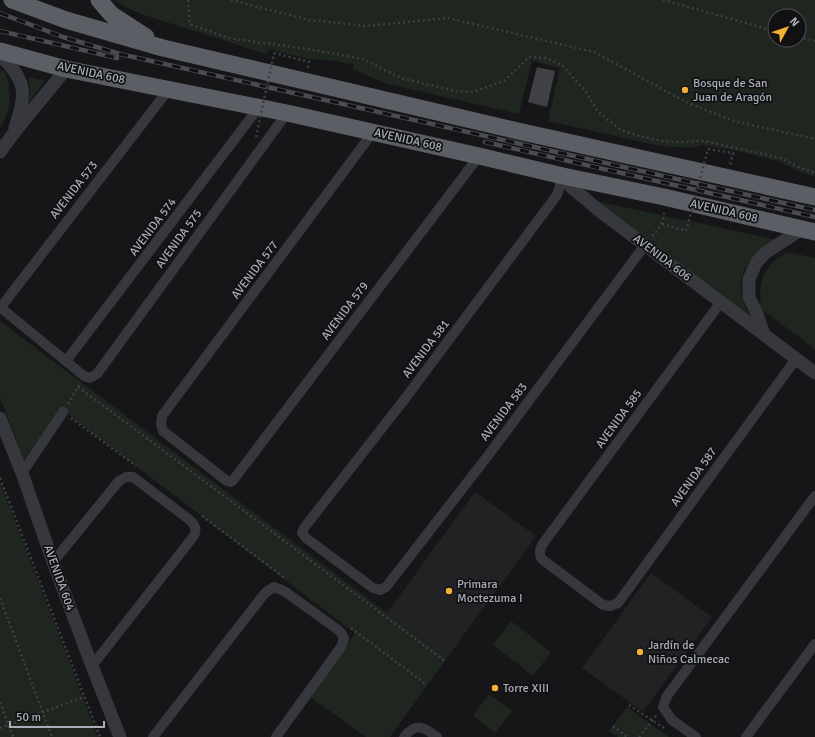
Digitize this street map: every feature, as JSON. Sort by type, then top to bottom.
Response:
[{"type":"highway","points":[[12,0],[66,20],[163,48],[518,131],[815,197]]},
{"type":"highway","points":[[99,0],[112,15],[163,48]]},
{"type":"highway","name":"AVENIDA 608","points":[[0,52],[66,69],[287,113],[808,230]]},
{"type":"street","points":[[0,55],[16,72],[22,87],[21,110],[14,132]]},
{"type":"street","points":[[0,152],[14,132],[66,69]]},
{"type":"street","name":"AVENIDA 573","points":[[0,307],[169,89]]},
{"type":"street","name":"AVENIDA 574","points":[[66,361],[259,107]]},
{"type":"street","name":"AVENIDA 575","points":[[87,377],[97,374],[287,113]]},
{"type":"street","name":"AVENIDA 577","points":[[231,482],[227,481],[163,431],[161,424],[162,416],[373,132]]},
{"type":"street","name":"AVENIDA 579","points":[[231,482],[479,156]]},
{"type":"street","name":"AVENIDA 606","points":[[563,176],[571,188],[764,336],[815,373]]},
{"type":"street","name":"AVENIDA 581","points":[[380,590],[373,588],[306,538],[302,533],[304,528],[404,400],[557,195],[563,176]]},
{"type":"street","points":[[764,336],[757,314],[749,297],[749,279],[756,263],[765,253],[808,230]]},
{"type":"street","name":"AVENIDA 583","points":[[380,590],[386,587],[490,453],[643,244]]},
{"type":"street","name":"AVENIDA 585","points":[[610,606],[603,605],[543,560],[540,556],[542,545],[721,302]]},
{"type":"street","points":[[0,307],[87,377]]},
{"type":"street","name":"AVENIDA 587","points":[[610,606],[618,602],[796,359]]},
{"type":"street","points":[[22,473],[63,412]]},
{"type":"street","name":"AVENIDA 604","points":[[0,418],[22,473],[53,562],[120,737]]},
{"type":"street","points":[[53,562],[119,481],[126,477],[133,477],[191,521],[196,528],[193,537],[92,666]]},
{"type":"street","points":[[696,737],[672,720],[663,707],[667,696],[815,496]]},
{"type":"street","points":[[153,737],[265,594],[274,587],[284,591],[337,629],[344,638],[341,647],[276,737]]},
{"type":"street","points":[[746,737],[815,644]]},
{"type":"street","points":[[404,737],[413,728],[419,727],[428,730],[437,737]]},
{"type":"path","points":[[188,0],[190,24],[228,38],[308,49],[363,59],[401,78],[454,92],[473,92],[504,81],[529,57],[546,58],[562,65],[586,92],[598,112],[621,130],[662,141],[704,141],[781,158],[798,167],[815,173]]},
{"type":"path","points":[[231,0],[309,20],[366,26],[448,18],[594,52],[688,103],[734,121],[815,139]]},
{"type":"path","points":[[663,0],[767,29]]},
{"type":"path","points":[[252,142],[256,137],[274,53],[308,62]]},
{"type":"path","points":[[662,224],[686,231],[708,149],[733,153]]},
{"type":"path","points":[[643,244],[657,232],[662,224],[664,214],[664,197]]},
{"type":"path","points":[[87,377],[78,387],[63,412],[140,469]]},
{"type":"path","points":[[78,387],[445,662]]},
{"type":"path","points":[[0,478],[100,737]]},
{"type":"path","points":[[198,512],[288,581]]},
{"type":"path","points":[[0,598],[52,737]]},
{"type":"path","points":[[347,625],[428,685]]},
{"type":"path","points":[[0,728],[84,697]]},
{"type":"path","points":[[0,702],[13,737]]},
{"type":"path","points":[[629,705],[653,720],[664,729]]},
{"type":"path","points":[[639,737],[663,707]]},
{"type":"path","points":[[612,726],[627,737]]},
{"type":"shaded area","name":"Bosque de San Juan de Aragón","points":[[115,0],[815,0],[815,177],[780,162],[738,151],[703,145],[691,148],[660,146],[548,121],[560,68],[532,61],[519,114],[388,84],[354,70],[353,64],[328,60],[307,59],[269,49],[266,54],[144,15],[125,7]]},
{"type":"shaded area","points":[[0,70],[5,71],[9,86],[10,100],[7,114],[0,128]]},
{"type":"shaded area","points":[[29,77],[45,81],[28,104],[30,94]]},
{"type":"shaded area","points":[[595,201],[778,240],[768,245],[752,257],[743,274],[741,293],[745,306],[753,320]]},
{"type":"shaded area","points":[[788,252],[815,258],[815,349],[761,309],[760,290],[764,275],[772,263]]},
{"type":"shaded area","points":[[0,321],[447,658],[390,737],[366,737],[310,697],[355,633],[61,409],[24,460],[0,397]]},
{"type":"shaded area","points":[[0,482],[98,737],[0,737]]},
{"type":"shaded area","name":"Primara Moctezuma I","points":[[475,492],[536,536],[447,658],[387,613]]},
{"type":"shaded area","name":"Jardín de Niños Calmecac","points":[[651,573],[712,617],[643,712],[582,668]]},
{"type":"shaded area","points":[[511,621],[551,652],[533,676],[493,645]]},
{"type":"shaded area","points":[[489,694],[512,711],[495,733],[473,716]]},
{"type":"shaded area","points":[[627,707],[669,737],[618,737],[609,731]]},
{"type":"building","points":[[537,67],[555,71],[547,107],[528,102]]},
{"type":"railway","points":[[0,13],[63,37],[120,54],[815,210]]},
{"type":"railway","points":[[0,31],[117,58]]},
{"type":"railway","points":[[485,142],[815,217]]},
{"type":"place","name":"Bosque de San Juan de Aragón","points":[[685,90]]},
{"type":"place","name":"Primara Moctezuma I","points":[[449,591]]},
{"type":"place","name":"Jardín de Niños Calmecac","points":[[640,652]]},
{"type":"place","name":"Torre XIII","points":[[495,688]]}]
